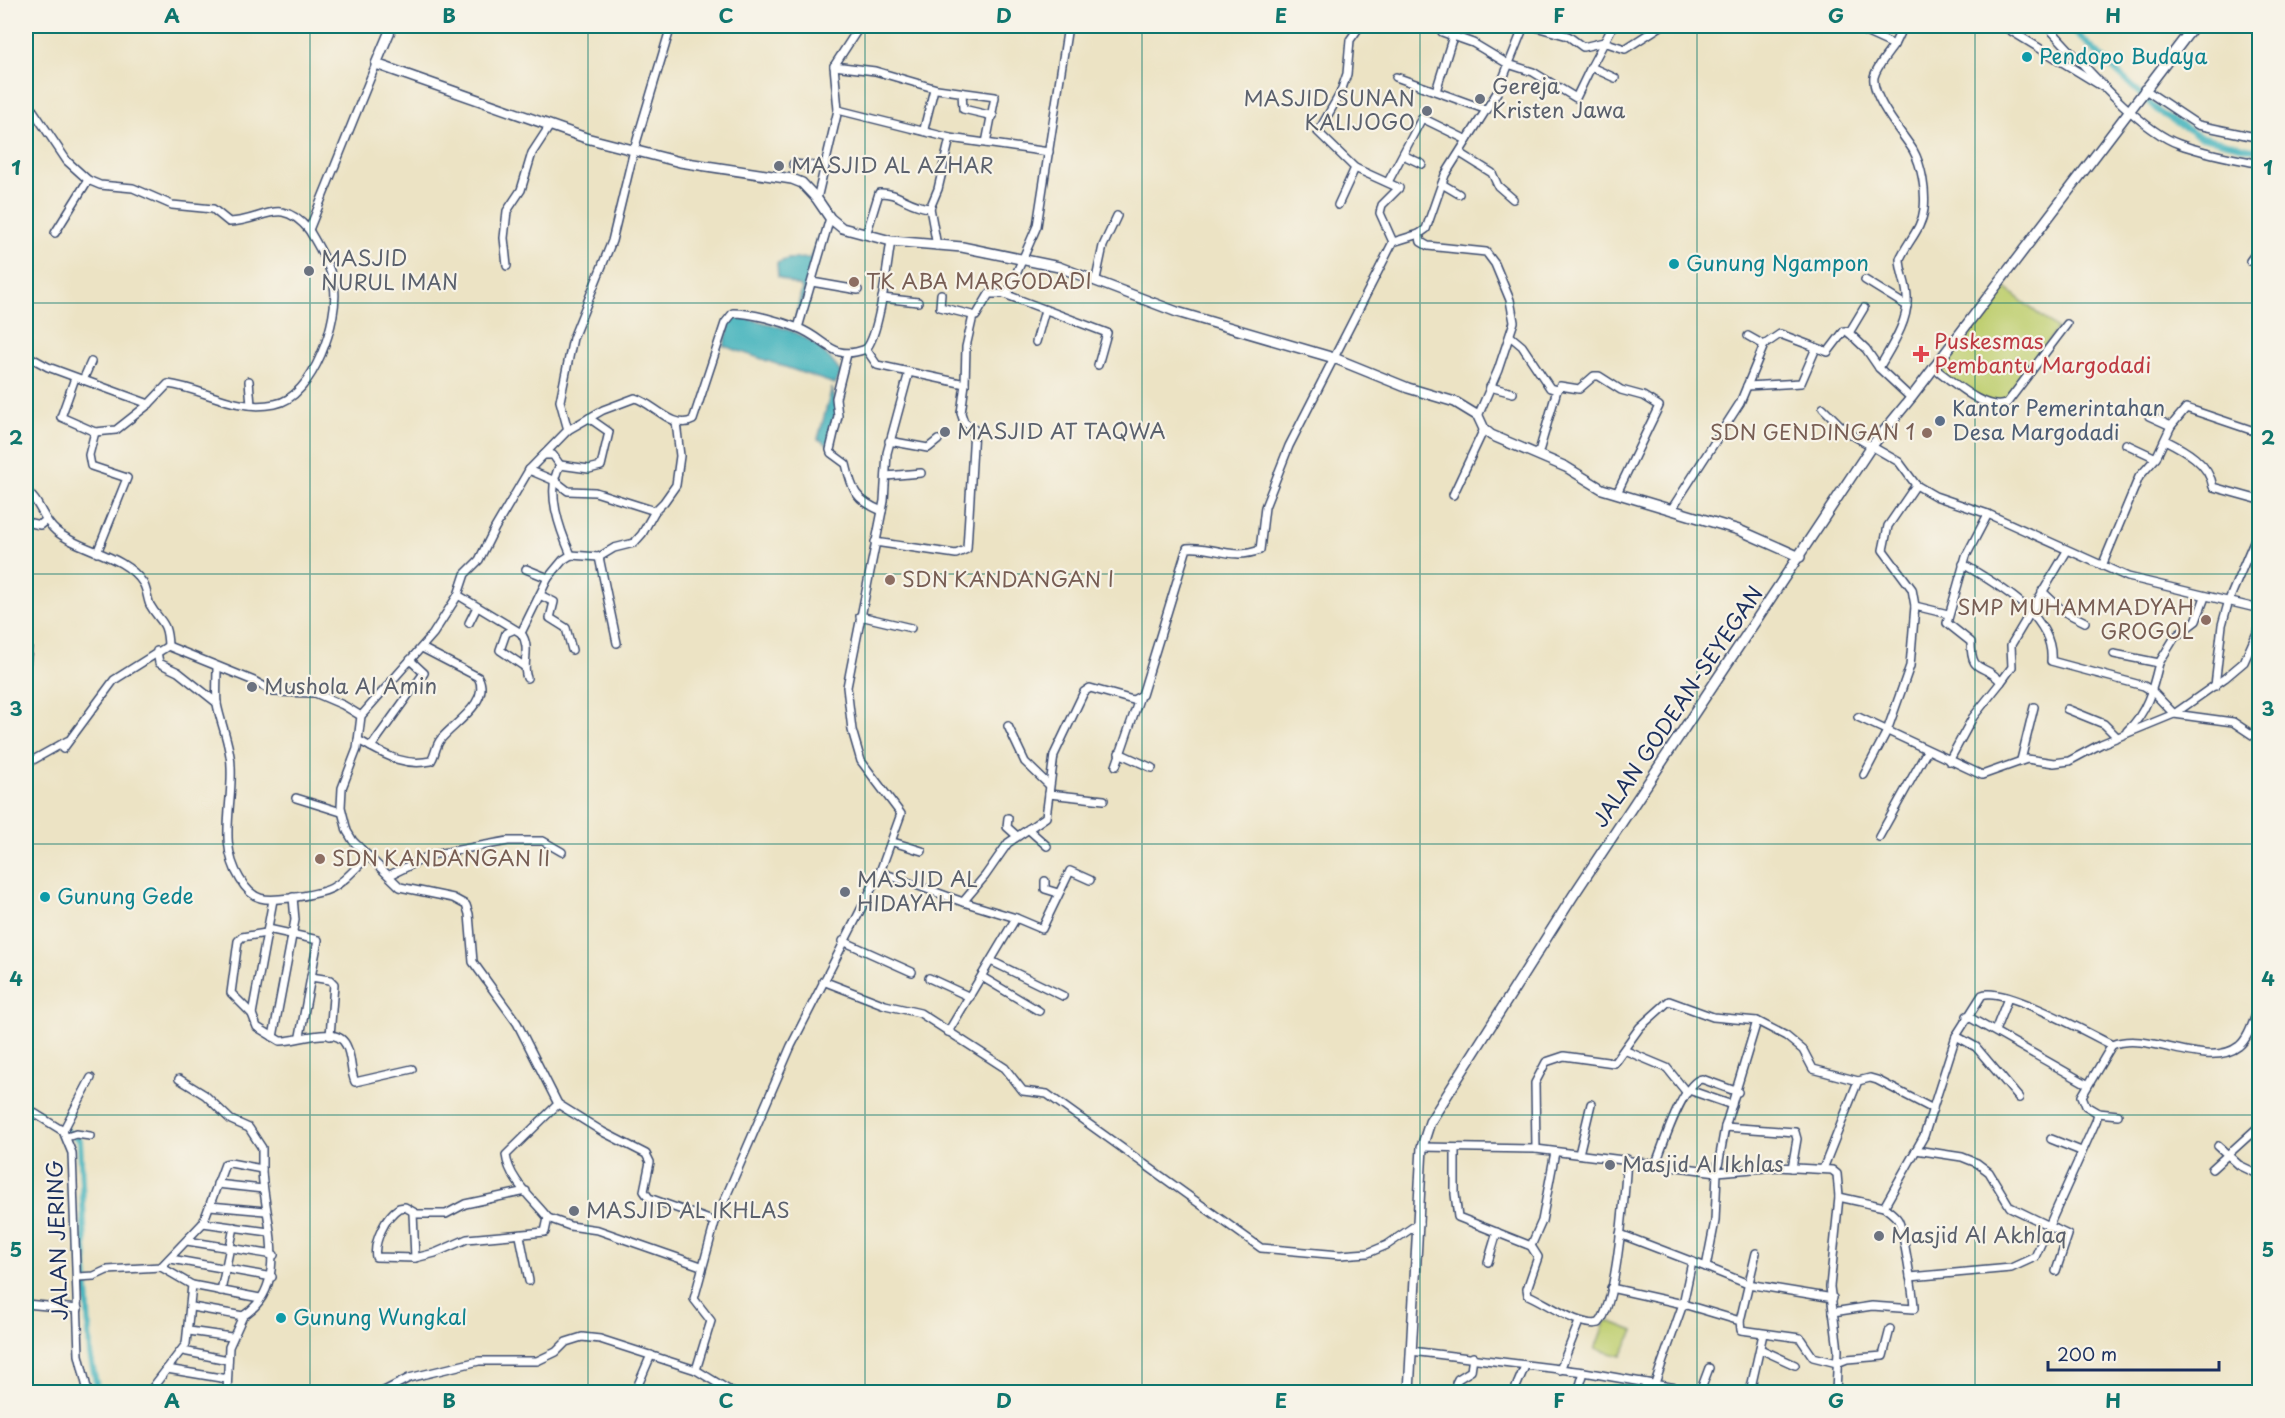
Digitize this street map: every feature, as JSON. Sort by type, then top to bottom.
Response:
[{"type":"main road","points":[[392,26],[376,63],[549,127],[680,162],[792,178],[802,183],[830,218],[842,228],[891,241],[1023,258],[1096,279],[1177,312],[1334,358],[1408,388],[1455,402],[1478,416],[1484,429],[1491,435],[1573,471],[1602,489],[1739,530],[1800,556]]},
{"type":"main road","name":"JALAN GODEAN-SEYEGAN","points":[[1409,1392],[1422,1147],[1430,1122],[1573,896],[1871,447],[1911,398],[2143,90],[2194,26]]},
{"type":"street","points":[[568,430],[560,401],[573,338],[612,241],[634,150],[671,26]]},
{"type":"street","points":[[817,199],[838,110],[834,66],[860,26]]},
{"type":"street","points":[[1007,294],[1037,226],[1068,26]]},
{"type":"street","points":[[1360,26],[1350,40],[1347,74],[1340,94],[1318,132],[1355,168],[1397,186],[1399,190],[1382,205],[1380,213],[1393,242]]},
{"type":"street","points":[[1116,766],[1139,699],[1144,691],[1186,550],[1191,547],[1232,554],[1260,550],[1265,507],[1281,465],[1334,358],[1393,242],[1419,234],[1425,229],[1445,175],[1487,110],[1524,26]]},
{"type":"street","points":[[1532,26],[1568,36],[1583,47],[1604,42],[1620,49],[1628,49],[1662,26]]},
{"type":"street","points":[[1442,32],[1473,43],[1508,64],[1538,75],[1576,98],[1613,26]]},
{"type":"street","points":[[1852,26],[1894,45]]},
{"type":"street","points":[[1879,368],[1898,333],[1907,306],[1900,259],[1922,221],[1923,191],[1913,151],[1891,120],[1875,83],[1876,74],[1903,26]]},
{"type":"street","points":[[2003,26],[2112,92],[2178,144],[2259,164]]},
{"type":"street","points":[[2047,26],[2112,92]]},
{"type":"street","points":[[1436,91],[1453,36]]},
{"type":"street","points":[[309,230],[376,63]]},
{"type":"street","points":[[834,66],[875,71],[934,89],[995,97],[986,143]]},
{"type":"street","points":[[1591,67],[1615,78]]},
{"type":"street","points":[[1396,77],[1487,110]]},
{"type":"street","points":[[924,129],[934,89]]},
{"type":"street","points":[[2143,90],[2198,125],[2259,138]]},
{"type":"street","points":[[962,93],[963,109],[993,116]]},
{"type":"street","points":[[26,100],[67,161],[88,180],[100,185],[133,188],[172,205],[213,209],[229,222],[276,211],[287,212],[298,218],[309,230],[323,255],[334,285],[334,306],[325,341],[311,376],[298,393],[282,403],[251,405],[225,402],[171,384],[165,386],[149,404],[116,430],[95,432],[61,417],[79,379],[91,362]]},
{"type":"street","points":[[838,110],[924,129],[950,138],[1048,152]]},
{"type":"street","points":[[1388,183],[1422,118],[1467,140]]},
{"type":"street","points":[[507,266],[504,238],[507,211],[521,190],[532,153],[549,127]]},
{"type":"street","points":[[937,246],[930,208],[938,189],[950,138]]},
{"type":"street","points":[[1460,153],[1492,173],[1498,186],[1513,199]]},
{"type":"street","points":[[1403,155],[1422,164]]},
{"type":"street","points":[[793,164],[825,167]]},
{"type":"street","points":[[1338,206],[1355,168]]},
{"type":"street","points":[[55,233],[88,180]]},
{"type":"street","points":[[1442,184],[1459,194]]},
{"type":"street","points":[[866,235],[879,193],[896,195],[908,204],[930,208]]},
{"type":"street","points":[[1096,279],[1103,246],[1117,216]]},
{"type":"street","points":[[798,328],[830,218]]},
{"type":"street","points":[[1419,234],[1421,242],[1428,246],[1479,249],[1489,256],[1512,307],[1514,322],[1510,336],[1478,416]]},
{"type":"street","points":[[715,1222],[649,1198],[644,1191],[650,1162],[646,1154],[603,1132],[558,1104],[517,1023],[473,962],[470,914],[466,905],[453,898],[406,891],[368,856],[346,831],[341,812],[342,788],[358,740],[361,716],[422,648],[458,595],[465,574],[479,560],[529,470],[568,430],[613,405],[635,398],[650,404],[676,422],[686,424],[695,418],[725,323],[730,315],[736,313],[798,328],[834,351],[847,354],[866,349],[871,343],[882,298],[891,241]]},
{"type":"street","points":[[2250,261],[2259,247]]},
{"type":"street","points":[[1865,280],[1907,306]]},
{"type":"street","points":[[812,282],[858,290]]},
{"type":"street","points":[[875,542],[956,554],[967,549],[974,429],[962,419],[961,413],[966,347],[974,316],[978,314],[991,293],[1007,294],[1008,297],[1107,333],[1098,364]]},
{"type":"street","points":[[941,294],[940,307],[974,316]]},
{"type":"street","points":[[882,298],[918,303]]},
{"type":"street","points":[[1849,333],[1864,308]]},
{"type":"street","points":[[1036,342],[1045,310]]},
{"type":"street","points":[[1934,367],[1987,405],[1999,406],[2007,403],[2067,324]]},
{"type":"street","points":[[1671,510],[1740,403],[1764,345],[1784,334],[1816,348],[1831,351],[1844,331],[1849,333],[1866,349],[1879,368],[1911,398]]},
{"type":"street","points":[[1510,336],[1522,346],[1550,388],[1557,390]]},
{"type":"street","points":[[1748,336],[1764,345]]},
{"type":"street","points":[[1747,386],[1801,383],[1816,348]]},
{"type":"street","points":[[866,349],[877,365],[965,384]]},
{"type":"street","points":[[847,354],[836,398],[838,416],[830,450],[833,456],[846,464],[851,489],[869,506],[882,511]]},
{"type":"street","points":[[26,355],[79,379],[149,404]]},
{"type":"street","points":[[696,1370],[711,1321],[694,1303],[701,1266],[715,1222],[791,1046],[880,872],[893,842],[900,810],[864,768],[855,745],[848,709],[847,678],[882,511],[889,441],[909,372]]},
{"type":"street","points":[[1538,455],[1560,386],[1579,390],[1594,376],[1599,376],[1621,390],[1643,396],[1659,406],[1617,493]]},
{"type":"street","points":[[249,381],[251,405]]},
{"type":"street","points":[[1490,387],[1513,393]]},
{"type":"street","points":[[1823,408],[1847,432],[1899,462],[1916,485],[1935,496],[1988,514],[2127,577],[2259,609]]},
{"type":"street","points":[[2102,566],[2139,477],[2156,458],[2171,426],[2182,410],[2190,408],[2259,433]]},
{"type":"street","points":[[2149,416],[2171,426]]},
{"type":"street","points":[[544,455],[553,455],[560,465],[589,469],[601,466],[609,432],[589,418]]},
{"type":"street","points":[[527,678],[525,667],[527,648],[522,633],[548,578],[563,560],[571,555],[598,557],[614,548],[634,543],[642,534],[655,511],[676,484],[680,456],[676,422]]},
{"type":"street","points":[[1453,495],[1484,429]]},
{"type":"street","points":[[95,432],[89,455],[91,466],[127,478],[97,553]]},
{"type":"street","points":[[889,441],[928,448],[938,440]]},
{"type":"street","points":[[2165,440],[2188,452],[2202,465],[2211,478],[2213,487],[2259,500]]},
{"type":"street","points":[[2126,444],[2156,458]]},
{"type":"street","points":[[560,465],[555,481],[556,516],[571,555]]},
{"type":"street","points":[[529,470],[555,481],[568,491],[595,492],[655,511]]},
{"type":"street","points":[[886,476],[921,473]]},
{"type":"street","points":[[1864,775],[1887,731],[1910,666],[1915,606],[1912,589],[1907,579],[1883,550],[1888,526],[1916,485]]},
{"type":"street","points":[[26,491],[34,498],[45,521],[58,533],[120,563],[144,584],[150,603],[164,621],[168,646]]},
{"type":"street","points":[[1988,514],[1963,564],[1947,623],[1971,642],[1971,660],[2001,682]]},
{"type":"street","points":[[26,522],[40,525],[45,521]]},
{"type":"street","points":[[2215,686],[2216,656],[2229,600],[2259,527]]},
{"type":"street","points":[[1949,761],[1973,717],[2012,667],[2011,645],[2067,551]]},
{"type":"street","points":[[598,557],[617,643]]},
{"type":"street","points":[[1963,564],[1990,580],[2030,610],[2052,651],[2051,662],[2152,691],[2174,714],[2237,723],[2259,740]]},
{"type":"street","points":[[526,569],[548,578]]},
{"type":"street","points":[[2042,591],[2063,611],[2085,622]]},
{"type":"street","points":[[458,595],[513,630],[522,633]]},
{"type":"street","points":[[540,595],[554,602],[550,617],[566,628],[572,650]]},
{"type":"street","points":[[2120,736],[2135,723],[2152,691],[2159,663],[2175,638],[2196,621],[2205,597]]},
{"type":"street","points":[[1915,606],[1948,614]]},
{"type":"street","points":[[469,622],[477,608]]},
{"type":"street","points":[[860,616],[911,628]]},
{"type":"street","points":[[1858,717],[1982,775],[1991,774],[2021,760],[2036,759],[2061,763],[2174,714],[2215,686],[2244,662],[2259,626]]},
{"type":"street","points":[[513,630],[506,633],[500,650],[525,667]]},
{"type":"street","points":[[63,749],[114,680],[168,646],[217,668],[254,681],[274,692],[315,693],[361,716]]},
{"type":"street","points":[[26,647],[28,647],[26,665]]},
{"type":"street","points":[[358,740],[389,759],[413,762],[431,761],[440,741],[477,700],[481,688],[478,677],[422,648]]},
{"type":"street","points":[[157,651],[159,663],[178,672],[217,703]]},
{"type":"street","points":[[2114,654],[2159,663]]},
{"type":"street","points":[[371,747],[424,673],[410,660]]},
{"type":"street","points":[[217,668],[217,703],[231,767],[226,830],[230,860],[248,894],[273,900],[331,891],[368,856]]},
{"type":"street","points":[[963,902],[1004,848],[1017,836],[1046,817],[1049,785],[1058,743],[1085,690],[1090,688],[1139,699]]},
{"type":"street","points":[[2021,760],[2034,707]]},
{"type":"street","points":[[2067,709],[2104,724],[2120,736]]},
{"type":"street","points":[[1008,726],[1025,762],[1049,785]]},
{"type":"street","points":[[26,764],[69,740]]},
{"type":"street","points":[[1879,837],[1927,751]]},
{"type":"street","points":[[1119,753],[1152,768]]},
{"type":"street","points":[[1049,794],[1104,800]]},
{"type":"street","points":[[296,798],[341,812]]},
{"type":"street","points":[[1008,818],[1007,827],[1017,836]]},
{"type":"street","points":[[1028,828],[1047,846]]},
{"type":"street","points":[[390,876],[431,855],[508,841],[543,841],[562,852]]},
{"type":"street","points":[[893,842],[922,851]]},
{"type":"street","points":[[880,872],[1042,929],[1070,871],[1090,880]]},
{"type":"street","points":[[1045,881],[1045,889],[1058,893]]},
{"type":"street","points":[[273,1037],[293,933],[295,915],[293,897]]},
{"type":"street","points":[[252,1014],[273,900]]},
{"type":"street","points":[[948,1032],[1016,918]]},
{"type":"street","points":[[300,1036],[318,940],[293,933],[267,931],[242,938],[238,941],[231,993],[252,1014],[257,1027],[284,1041],[300,1036],[330,1036],[346,1044],[355,1082],[411,1069]]},
{"type":"street","points":[[843,941],[912,972]]},
{"type":"street","points":[[991,961],[1063,996]]},
{"type":"street","points":[[311,976],[330,980],[334,984],[330,1036]]},
{"type":"street","points":[[982,977],[1039,1011]]},
{"type":"street","points":[[929,978],[970,997]]},
{"type":"street","points":[[823,981],[885,1005],[914,1010],[1005,1068],[1020,1090],[1047,1094],[1262,1248],[1340,1255],[1368,1253],[1387,1245],[1419,1223]]},
{"type":"street","points":[[1884,1207],[1916,1150],[1933,1109],[1956,1036],[1967,1016],[1984,994],[2008,998],[2081,1029],[2112,1045]]},
{"type":"street","points":[[1995,1031],[2008,998]]},
{"type":"street","points":[[1536,1149],[1535,1083],[1546,1062],[1564,1056],[1610,1064],[1624,1050],[1640,1027],[1669,1001],[1713,1017],[1756,1021],[1786,1036],[1803,1050],[1813,1069],[1858,1081],[1870,1078],[1877,1080],[1933,1109]]},
{"type":"street","points":[[2118,1115],[2098,1113],[2083,1103],[2082,1096],[2112,1045],[2130,1040],[2196,1053],[2219,1053],[2238,1046],[2247,1034],[2259,1005]]},
{"type":"street","points":[[1967,1016],[2087,1084]]},
{"type":"street","points":[[1706,1267],[1715,1221],[1717,1172],[1725,1127],[1738,1092],[1756,1021]]},
{"type":"street","points":[[1956,1036],[1976,1047],[2019,1098]]},
{"type":"street","points":[[1624,1050],[1667,1068],[1688,1091],[1732,1106]]},
{"type":"street","points":[[90,1136],[68,1133],[91,1078]]},
{"type":"street","points":[[179,1079],[205,1095],[231,1120],[249,1128],[262,1148],[265,1211],[274,1255],[272,1277],[260,1298],[243,1316],[231,1337],[227,1392]]},
{"type":"street","points":[[1656,1163],[1694,1082],[1702,1079],[1738,1092]]},
{"type":"street","points":[[1823,1169],[1858,1081]]},
{"type":"street","points":[[558,1104],[506,1155],[511,1175],[548,1218],[570,1226],[598,1230],[701,1266]]},
{"type":"street","points":[[1579,1154],[1591,1104]]},
{"type":"street","name":"JALAN JERING","points":[[26,1108],[68,1133],[84,1277],[78,1309],[79,1355],[88,1392]]},
{"type":"street","points":[[1910,1277],[2011,1268],[2034,1257],[2098,1113]]},
{"type":"street","points":[[1725,1127],[1795,1132],[1797,1139],[1792,1168]]},
{"type":"street","points":[[2212,1169],[2256,1129]]},
{"type":"street","points":[[2051,1139],[2081,1151]]},
{"type":"street","points":[[2218,1146],[2239,1165],[2259,1175]]},
{"type":"street","points":[[1422,1147],[1536,1149],[1717,1172],[1792,1168],[1823,1169],[1836,1172],[1839,1197],[1830,1287],[1833,1298],[1838,1363],[1836,1392]]},
{"type":"street","points":[[1455,1148],[1455,1194],[1458,1217],[1531,1246],[1538,1257],[1527,1294],[1579,1322],[1596,1324],[1602,1321],[1611,1288],[1620,1234],[1627,1159]]},
{"type":"street","points":[[1916,1150],[1962,1157],[1977,1162],[1989,1172],[2010,1207],[2069,1237],[2056,1271]]},
{"type":"street","points":[[1531,1246],[1542,1221],[1555,1152]]},
{"type":"street","points":[[84,1277],[104,1270],[161,1266],[171,1259],[203,1223],[226,1163],[262,1168]]},
{"type":"street","points":[[217,1184],[263,1189]]},
{"type":"street","points":[[526,1191],[469,1203],[446,1214],[413,1213],[405,1207],[393,1212],[380,1236],[375,1254],[379,1259],[415,1258],[435,1253],[467,1239],[545,1232],[548,1218]]},
{"type":"street","points":[[1833,1312],[1872,1306],[1912,1311],[1910,1277],[1899,1221],[1884,1207],[1839,1197]]},
{"type":"street","points":[[210,1206],[265,1211]]},
{"type":"street","points":[[413,1213],[415,1258]]},
{"type":"street","points":[[203,1223],[269,1232]]},
{"type":"street","points":[[221,1291],[234,1227]]},
{"type":"street","points":[[1488,1262],[1497,1232]]},
{"type":"street","points":[[1620,1234],[1748,1284],[1833,1298]]},
{"type":"street","points":[[520,1236],[529,1281]]},
{"type":"street","points":[[187,1241],[274,1255]]},
{"type":"street","points":[[1756,1253],[1740,1321],[1741,1330],[1800,1338],[1813,1357],[1838,1363],[1847,1359],[1883,1356],[1890,1329]]},
{"type":"street","points":[[171,1259],[272,1277]]},
{"type":"street","points":[[1655,1383],[1683,1304],[1692,1262]]},
{"type":"street","points":[[161,1266],[192,1286],[260,1298]]},
{"type":"street","points":[[150,1392],[183,1351],[189,1331],[192,1286]]},
{"type":"street","points":[[1611,1288],[1683,1304],[1740,1321]]},
{"type":"street","points":[[26,1304],[78,1309]]},
{"type":"street","points":[[192,1307],[243,1316]]},
{"type":"street","points":[[1560,1370],[1579,1322]]},
{"type":"street","points":[[189,1331],[231,1337]]},
{"type":"street","points":[[1750,1392],[1762,1334]]},
{"type":"street","points":[[382,1392],[409,1378],[479,1361],[537,1361],[556,1352],[566,1342],[582,1337],[600,1338],[696,1370],[732,1392]]},
{"type":"street","points":[[1760,1349],[1796,1365]]},
{"type":"street","points":[[183,1351],[228,1360]]},
{"type":"street","points":[[1411,1351],[1584,1372],[1700,1392],[1709,1368]]},
{"type":"street","points":[[635,1392],[651,1355]]},
{"type":"street","points":[[1456,1383],[1458,1379],[1471,1371],[1473,1357]]},
{"type":"street","points":[[1514,1392],[1525,1366]]},
{"type":"street","points":[[167,1369],[227,1379]]},
{"type":"street","points":[[1578,1392],[1584,1372]]},
{"type":"street","points":[[150,1392],[167,1392]]},
{"type":"green space","points":[[2003,286],[2057,329],[1997,413],[1939,372]]},
{"type":"green space","points":[[1606,1320],[1634,1331],[1621,1356],[1595,1349]]},
{"type":"water","points":[[823,235],[799,317],[796,316],[802,288],[778,277],[777,263],[788,259],[810,258],[817,239]]},
{"type":"water","points":[[737,316],[783,328],[808,339],[830,359],[841,373],[835,384],[724,346],[730,323]]},
{"type":"water","points":[[832,388],[838,415],[830,446],[818,439]]},
{"type":"waterway","points":[[2069,26],[2159,112],[2199,136],[2260,151]]},
{"type":"waterway","points":[[61,1127],[80,1140],[90,1354],[98,1392]]},
{"type":"place","name":"Pendopo Budaya","points":[[2027,57]]},
{"type":"place","name":"Gereja Kristen Jawa","points":[[1480,99]]},
{"type":"place","name":"MASJID SUNAN KALIJOGO","points":[[1427,111]]},
{"type":"place","name":"MASJID AL AZHAR","points":[[779,166]]},
{"type":"place","name":"Gunung Ngampon","points":[[1674,264]]},
{"type":"place","name":"MASJID NURUL IMAN","points":[[309,271]]},
{"type":"place","name":"TK ABA MARGODADI","points":[[854,282]]},
{"type":"place","name":"Puskesmas Pembantu Margodadi","points":[[1921,354]]},
{"type":"place","name":"Kantor Pemerintahan Desa Margodadi","points":[[1940,421]]},
{"type":"place","name":"MASJID AT TAQWA","points":[[945,432]]},
{"type":"place","name":"SDN GENDINGAN 1","points":[[1927,433]]},
{"type":"place","name":"SDN KANDANGAN I","points":[[890,580]]},
{"type":"place","name":"SMP MUHAMMADYAH GROGOL","points":[[2206,620]]},
{"type":"place","name":"Mushola Al Amin","points":[[252,687]]},
{"type":"place","name":"SDN KANDANGAN II","points":[[320,859]]},
{"type":"place","name":"MASJID AL HIDAYAH","points":[[845,892]]},
{"type":"place","name":"Gunung Gede","points":[[45,897]]},
{"type":"place","name":"Masjid Al Ikhlas","points":[[1610,1165]]},
{"type":"place","name":"MASJID AL IKHLAS","points":[[574,1211]]},
{"type":"place","name":"Masjid Al Akhlaq","points":[[1879,1236]]},
{"type":"place","name":"Gunung Wungkal","points":[[281,1318]]}]
